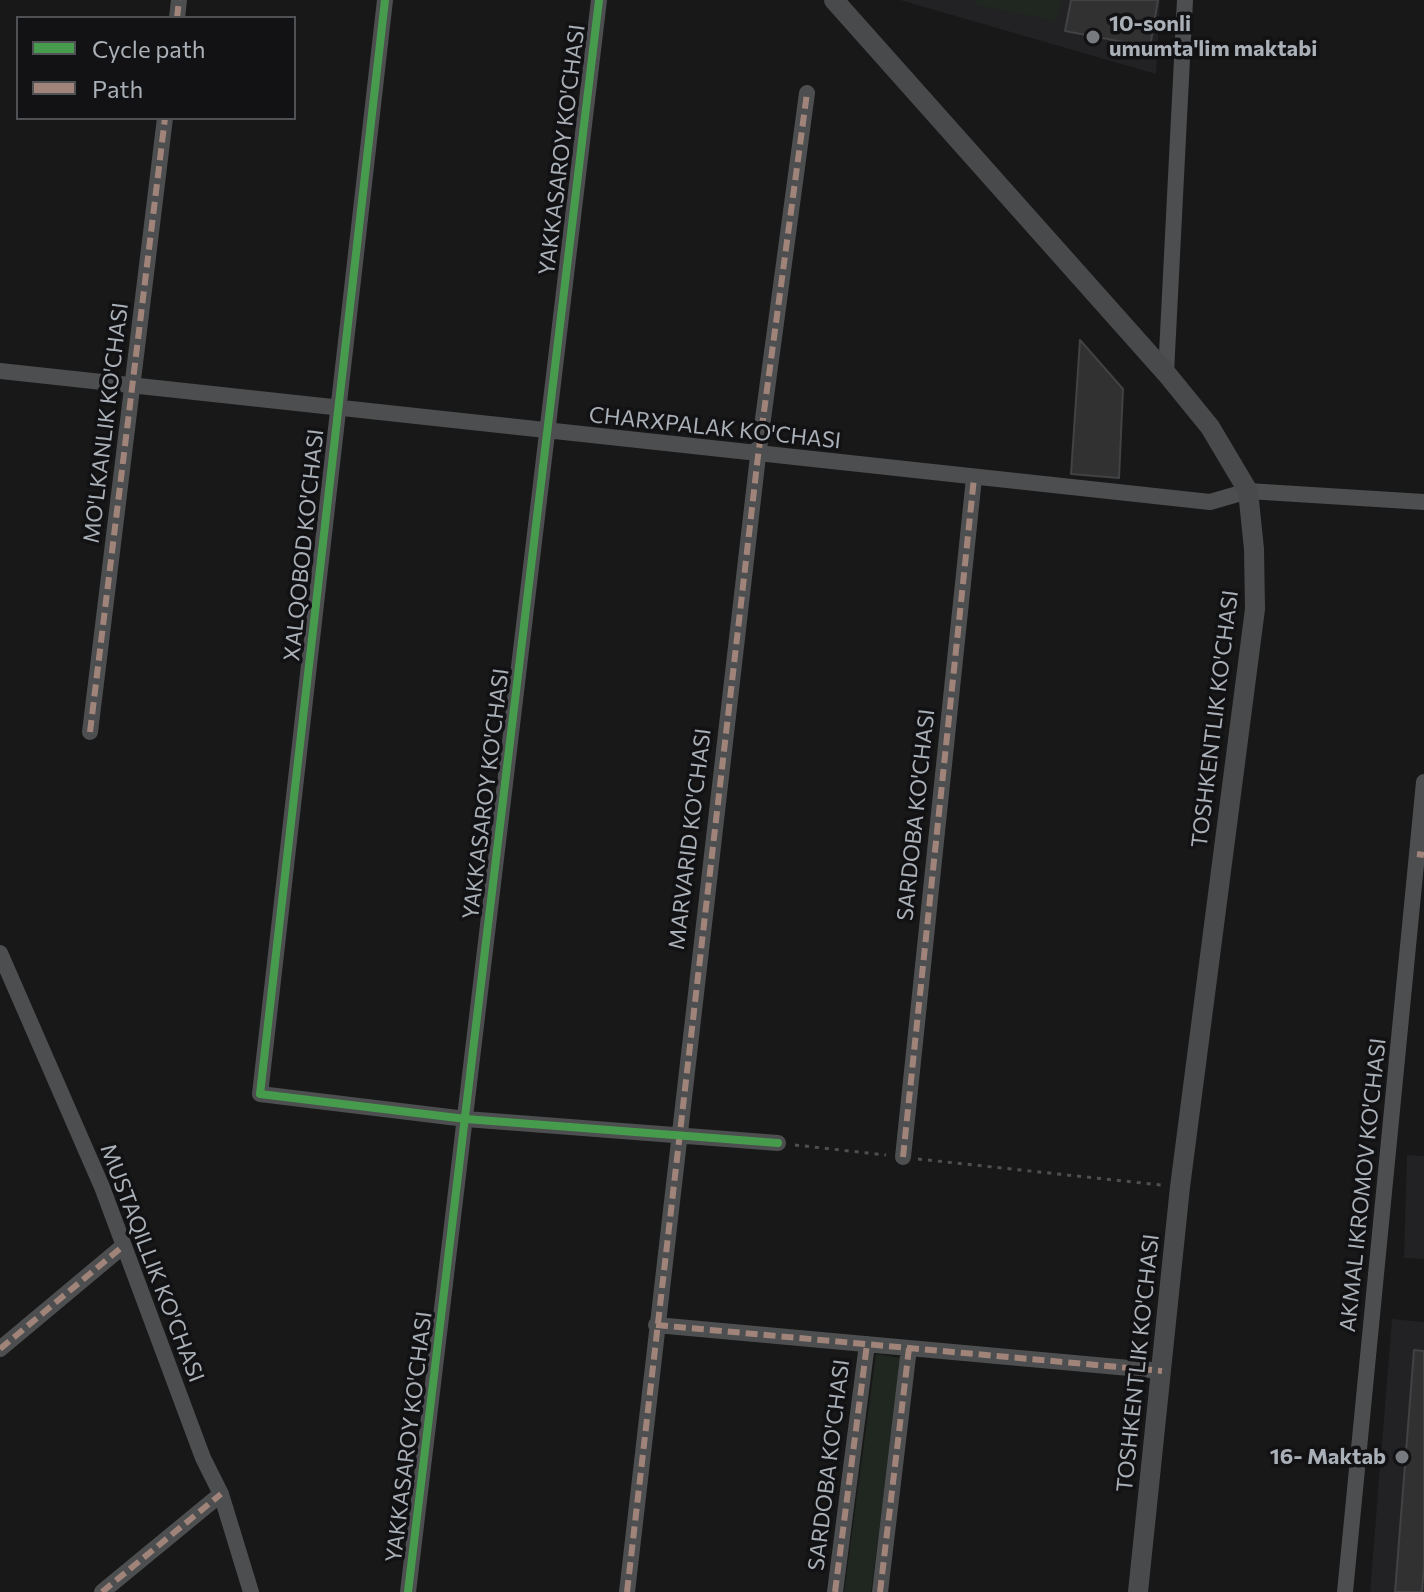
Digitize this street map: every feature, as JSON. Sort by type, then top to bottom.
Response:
[{"type":"main road","name":"TOSHKENTLIK KO'CHASI","points":[[834,0],[1166,373],[1210,427],[1248,491],[1254,549],[1255,609],[1180,1187],[1138,1592]]},
{"type":"street","name":"XALQOBOD KO'CHASI","points":[[385,0],[260,1094],[466,1119]]},
{"type":"street","name":"YAKKASAROY KO'CHASI","points":[[408,1592],[599,0]]},
{"type":"street","points":[[1166,373],[1185,0]]},
{"type":"street","name":"MARVARID KO'CHASI","points":[[627,1592],[677,1135],[758,456],[807,93]]},
{"type":"street","name":"MO'LKANLIK KO'CHASI","points":[[90,732],[165,120]]},
{"type":"street","name":"CHARXPALAK KO'CHASI","points":[[0,371],[758,456],[1210,502],[1248,491],[1424,502]]},
{"type":"street","name":"SARDOBA KO'CHASI","points":[[903,1157],[974,478]]},
{"type":"street","name":"AKMAL IKROMOV KO'CHASI","points":[[1345,1592],[1420,855],[1424,782]]},
{"type":"street","name":"MUSTAQILLIK KO'CHASI","points":[[0,953],[102,1187],[203,1458],[221,1494],[251,1592]]},
{"type":"street","points":[[466,1119],[778,1143]]},
{"type":"street","points":[[0,1349],[122,1247]]},
{"type":"street","points":[[656,1325],[1162,1371]]},
{"type":"street","name":"SARDOBA KO'CHASI","points":[[835,1592],[867,1344]]},
{"type":"street","points":[[880,1592],[909,1348]]},
{"type":"street","points":[[102,1592],[221,1494]]},
{"type":"path","points":[[778,1143],[1180,1187]]},
{"type":"shaded area","name":"10-sonli umumta'lim maktabi","points":[[900,0],[1160,0],[1156,74]]},
{"type":"shaded area","points":[[976,0],[1061,0],[1057,21],[975,5]]},
{"type":"shaded area","points":[[1407,1155],[1424,1156],[1424,1259],[1404,1258]]},
{"type":"shaded area","name":"16- Maktab","points":[[1392,1319],[1424,1322],[1424,1592],[1370,1592]]},
{"type":"shaded area","points":[[876,1354],[902,1358],[871,1592],[844,1592]]},
{"type":"building","points":[[1071,0],[1158,0],[1150,47],[1065,31]]},
{"type":"building","points":[[1080,340],[1123,389],[1119,478],[1071,474]]},
{"type":"building","points":[[1414,1350],[1424,1351],[1422,1592],[1395,1592]]},
{"type":"marked path","points":[[177,16],[179,0]]},
{"type":"marked path","points":[[627,1592],[758,456],[807,93]]},
{"type":"marked path","points":[[90,732],[165,120]]},
{"type":"marked path","points":[[903,1157],[974,478]]},
{"type":"marked path","points":[[1417,854],[1424,855]]},
{"type":"marked path","points":[[0,1349],[122,1247]]},
{"type":"marked path","points":[[656,1325],[1162,1371]]},
{"type":"marked path","points":[[835,1592],[867,1344]]},
{"type":"marked path","points":[[880,1592],[909,1348]]},
{"type":"marked path","points":[[102,1592],[221,1494]]},
{"type":"cycle path","points":[[385,0],[260,1094],[466,1119],[778,1143]]},
{"type":"cycle path","points":[[408,1592],[599,0]]},
{"type":"place","name":"10-sonli umumta'lim maktabi","points":[[1093,37]]},
{"type":"place","name":"16- Maktab","points":[[1402,1457]]}]
